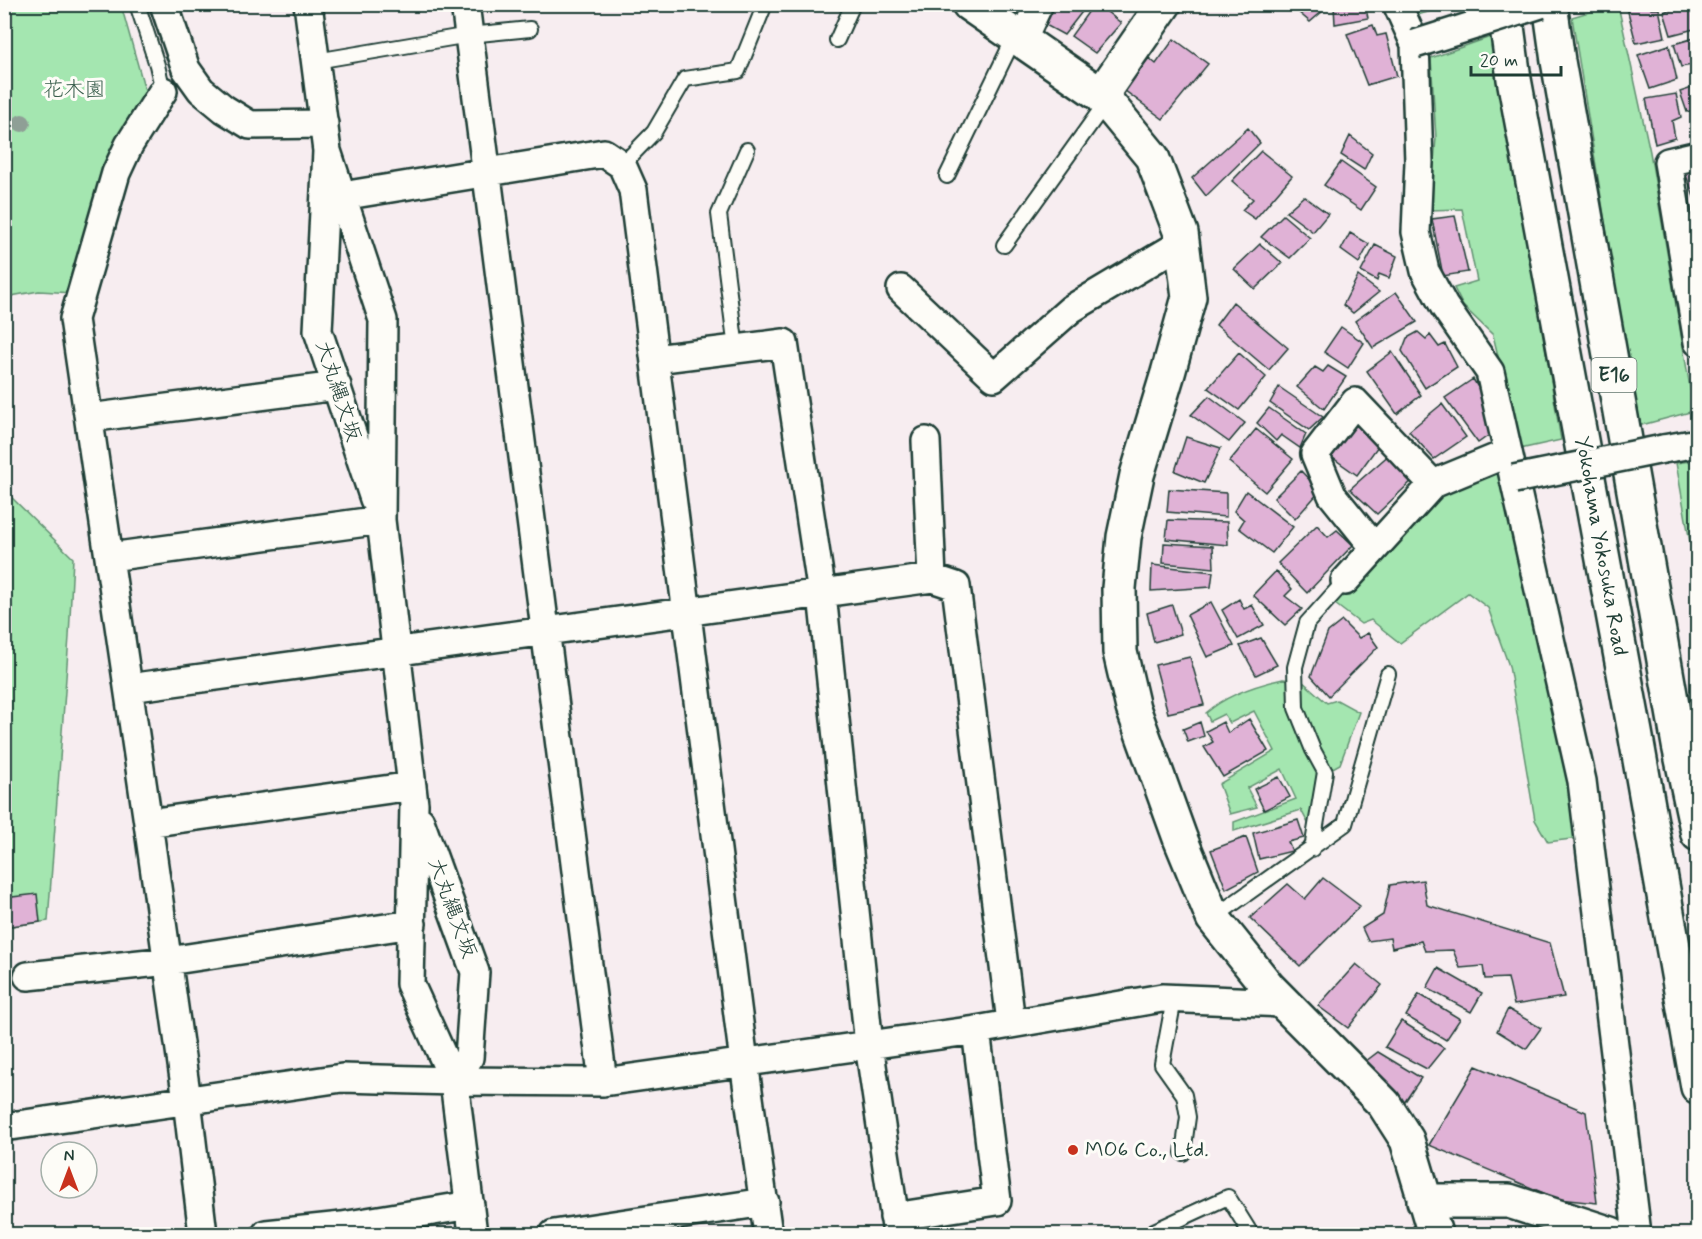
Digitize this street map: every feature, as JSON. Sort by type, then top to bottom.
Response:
[{"type":"main road","points":[[969,4],[1104,98],[1152,157],[1181,233],[1189,297],[1137,475],[1124,537],[1119,588],[1120,652],[1133,708],[1180,838],[1213,918],[1269,988],[1384,1104],[1407,1140],[1435,1234]]},
{"type":"main road","points":[[1104,98],[1164,4]]},
{"type":"main road","name":"Yokohama Yokosuka Road","points":[[1504,4],[1514,79],[1698,1087]]},
{"type":"main road","name":"Yokohama Yokosuka Road","points":[[1550,4],[1558,61],[1675,721],[1698,834]]},
{"type":"main road","points":[[1424,1201],[1509,1201],[1611,1234]]},
{"type":"street","points":[[164,4],[186,69],[201,90],[224,109],[250,125],[324,124]]},
{"type":"street","name":"大丸縄文坂","points":[[308,4],[327,151],[318,331],[381,520]]},
{"type":"street","points":[[465,4],[603,1082]]},
{"type":"street","points":[[1018,38],[1039,4]]},
{"type":"street","points":[[1397,4],[1415,45],[1419,162],[1416,232],[1425,271],[1444,306],[1490,372],[1582,781],[1636,1234]]},
{"type":"street","points":[[1415,45],[1541,4]]},
{"type":"street","points":[[163,91],[129,145],[116,173],[74,319],[168,961],[203,1234]]},
{"type":"street","name":"大丸縄文坂","points":[[327,151],[383,320],[381,520],[413,795],[410,984],[454,1081],[473,1234]]},
{"type":"street","points":[[342,196],[604,153],[622,165],[633,190],[768,1234]]},
{"type":"street","points":[[1698,155],[1668,162],[1698,342]]},
{"type":"street","points":[[901,289],[994,378],[1071,309],[1182,243]]},
{"type":"street","points":[[655,359],[784,343],[822,594],[868,1044],[896,1226],[997,1201],[976,1030]]},
{"type":"street","points":[[89,418],[336,386]]},
{"type":"street","points":[[1374,548],[1332,495],[1315,454],[1354,402],[1433,484]]},
{"type":"street","points":[[926,441],[932,578]]},
{"type":"street","points":[[1514,479],[1698,443]]},
{"type":"street","points":[[1345,581],[1433,484],[1508,453]]},
{"type":"street","points":[[110,557],[381,520]]},
{"type":"street","points":[[129,688],[932,578],[956,586],[1011,1022]]},
{"type":"street","points":[[148,823],[413,795]]},
{"type":"street","name":"大丸縄文坂","points":[[413,795],[475,972],[469,1058],[454,1081]]},
{"type":"street","points":[[28,976],[168,961],[412,924]]},
{"type":"street","points":[[4,1127],[342,1078],[603,1082],[976,1030],[1011,1022],[1162,998],[1284,1003]]},
{"type":"street","points":[[554,1234],[765,1202]]},
{"type":"street","points":[[266,1234],[342,1230],[470,1204]]},
{"type":"lane","points":[[137,4],[163,91]]},
{"type":"lane","points":[[622,165],[654,132],[685,79],[738,71],[765,4]]},
{"type":"lane","points":[[837,40],[853,4]]},
{"type":"lane","points":[[316,61],[469,35],[530,29]]},
{"type":"lane","points":[[947,176],[1018,38]]},
{"type":"lane","points":[[1004,245],[1104,98]]},
{"type":"lane","points":[[736,349],[719,214],[747,150]]},
{"type":"lane","points":[[1312,849],[1325,772],[1313,750],[1296,708],[1294,667],[1307,623],[1345,581]]},
{"type":"lane","points":[[1213,918],[1345,824],[1388,674]]},
{"type":"lane","points":[[1174,999],[1162,1064],[1184,1095],[1188,1117],[1183,1153]]},
{"type":"lane","points":[[1156,1234],[1154,1231],[1228,1197],[1251,1234]]},
{"type":"green space","points":[[1414,4],[1454,4],[1454,5],[1417,15]]},
{"type":"green space","name":"花木園","points":[[4,5],[121,5],[148,101],[73,293],[39,291],[5,297]]},
{"type":"green space","points":[[1618,5],[1650,152],[1694,411],[1638,426],[1572,17]]},
{"type":"green space","points":[[1493,36],[1561,440],[1520,449],[1493,335],[1463,306],[1454,288],[1477,281],[1462,209],[1430,210],[1436,138],[1431,58]]},
{"type":"green space","points":[[1698,460],[1697,582],[1676,463]]},
{"type":"green space","points":[[1501,465],[1579,838],[1548,842],[1535,820],[1509,666],[1488,608],[1468,593],[1400,643],[1371,620],[1361,624],[1335,604],[1438,491]]},
{"type":"green space","points":[[4,490],[73,558],[48,921],[5,927]]},
{"type":"green space","points":[[1283,679],[1302,681],[1327,703],[1337,700],[1359,712],[1340,764],[1320,775],[1309,825],[1301,810],[1234,831],[1234,822],[1296,799],[1282,769],[1247,788],[1257,807],[1230,814],[1219,784],[1275,751],[1254,711],[1230,723],[1224,714],[1210,721],[1206,713],[1214,706],[1242,691]]},
{"type":"building","points":[[1050,4],[1088,4],[1064,35],[1040,22]]},
{"type":"building","points":[[1094,4],[1111,4],[1106,11],[1121,23],[1095,53],[1071,36]]},
{"type":"building","points":[[1305,4],[1331,4],[1310,22],[1297,11]]},
{"type":"building","points":[[1365,4],[1368,18],[1335,24],[1334,6]]},
{"type":"building","points":[[1626,4],[1650,4],[1651,9],[1659,9],[1665,37],[1636,43]]},
{"type":"building","points":[[1672,4],[1691,4],[1698,28],[1671,35],[1664,12],[1673,8]]},
{"type":"building","points":[[1373,25],[1377,36],[1386,34],[1397,76],[1367,85],[1347,34]]},
{"type":"building","points":[[1698,37],[1698,64],[1681,67],[1674,44]]},
{"type":"building","points":[[1174,39],[1208,64],[1163,119],[1124,90],[1149,58],[1156,64]]},
{"type":"building","points":[[1669,45],[1677,80],[1650,89],[1638,55]]},
{"type":"building","points":[[1698,86],[1698,108],[1687,112],[1680,92]]},
{"type":"building","points":[[1676,94],[1681,117],[1672,121],[1675,138],[1655,144],[1646,99]]},
{"type":"building","points":[[1248,128],[1260,143],[1206,196],[1192,178]]},
{"type":"building","points":[[1350,136],[1372,153],[1364,170],[1341,155]]},
{"type":"building","points":[[1261,151],[1292,176],[1255,219],[1242,210],[1253,199],[1232,181]]},
{"type":"building","points":[[1341,162],[1376,187],[1361,210],[1324,185]]},
{"type":"building","points":[[1698,168],[1698,208],[1685,172]]},
{"type":"building","points":[[1304,196],[1328,214],[1313,232],[1286,212]]},
{"type":"building","points":[[1283,215],[1310,238],[1290,258],[1261,237]]},
{"type":"building","points":[[1455,216],[1468,272],[1443,276],[1432,219]]},
{"type":"building","points":[[1350,233],[1369,244],[1359,263],[1341,250]]},
{"type":"building","points":[[1260,244],[1282,263],[1255,289],[1234,269]]},
{"type":"building","points":[[1375,245],[1397,256],[1389,278],[1379,274],[1377,281],[1361,272]]},
{"type":"building","points":[[1358,276],[1379,292],[1353,313],[1343,305]]},
{"type":"building","points":[[1396,292],[1417,322],[1373,348],[1355,321]]},
{"type":"building","points":[[1233,302],[1288,348],[1269,370],[1216,325]]},
{"type":"building","points":[[1341,327],[1364,343],[1348,368],[1324,352]]},
{"type":"building","points":[[1418,332],[1426,339],[1430,335],[1439,347],[1445,344],[1457,367],[1425,388],[1402,351],[1407,338]]},
{"type":"building","points":[[1392,352],[1421,395],[1397,414],[1367,371]]},
{"type":"building","points":[[1239,353],[1266,377],[1239,410],[1208,388]]},
{"type":"building","points":[[1328,366],[1346,377],[1324,409],[1297,387],[1315,367],[1323,372]]},
{"type":"building","points":[[1473,379],[1482,394],[1492,433],[1478,443],[1445,398]]},
{"type":"building","points":[[1279,387],[1323,417],[1309,430],[1270,403]]},
{"type":"building","points":[[1209,396],[1245,423],[1229,442],[1191,415]]},
{"type":"building","points":[[1442,404],[1466,437],[1434,459],[1409,431]]},
{"type":"building","points":[[1269,408],[1306,434],[1300,448],[1281,435],[1276,441],[1257,423]]},
{"type":"building","points":[[1352,419],[1381,442],[1357,475],[1326,453]]},
{"type":"building","points":[[1256,429],[1293,459],[1265,492],[1229,462]]},
{"type":"building","points":[[1186,437],[1221,448],[1204,483],[1175,471]]},
{"type":"building","points":[[1391,453],[1415,478],[1377,514],[1350,489]]},
{"type":"building","points":[[1301,471],[1320,491],[1295,519],[1274,498]]},
{"type":"building","points":[[1169,489],[1226,493],[1226,517],[1167,512]]},
{"type":"building","points":[[1246,491],[1293,527],[1272,553],[1239,528],[1244,520],[1234,511]]},
{"type":"building","points":[[1168,520],[1227,522],[1228,545],[1166,539]]},
{"type":"building","points":[[1317,525],[1328,537],[1337,530],[1353,545],[1307,593],[1278,563]]},
{"type":"building","points":[[1164,543],[1213,546],[1214,568],[1163,563]]},
{"type":"building","points":[[1152,565],[1213,572],[1211,587],[1151,591]]},
{"type":"building","points":[[1276,571],[1292,589],[1285,596],[1302,609],[1285,625],[1253,595]]},
{"type":"building","points":[[1239,599],[1244,609],[1252,605],[1264,625],[1238,639],[1222,610]]},
{"type":"building","points":[[1211,602],[1234,646],[1207,657],[1187,615]]},
{"type":"building","points":[[1172,605],[1181,634],[1154,642],[1147,613]]},
{"type":"building","points":[[1342,621],[1359,638],[1368,633],[1378,647],[1329,696],[1311,676],[1328,632]]},
{"type":"building","points":[[1261,638],[1277,665],[1256,675],[1240,646]]},
{"type":"building","points":[[1190,657],[1204,705],[1168,713],[1155,665]]},
{"type":"building","points":[[1249,719],[1268,751],[1223,777],[1204,747],[1213,742],[1206,731],[1223,722],[1228,733]]},
{"type":"building","points":[[1200,722],[1204,736],[1188,742],[1183,729]]},
{"type":"building","points":[[1279,777],[1290,797],[1264,810],[1254,789]]},
{"type":"building","points":[[1298,820],[1304,838],[1288,842],[1292,851],[1259,859],[1253,833]]},
{"type":"building","points":[[1246,837],[1258,872],[1226,889],[1211,850]]},
{"type":"building","points":[[1323,878],[1360,906],[1300,966],[1250,918],[1288,884],[1305,899]]},
{"type":"building","points":[[1423,880],[1427,905],[1550,943],[1564,997],[1514,1005],[1508,978],[1485,979],[1483,966],[1460,968],[1453,950],[1425,951],[1421,941],[1392,948],[1390,938],[1368,941],[1362,928],[1383,915],[1390,885]]},
{"type":"building","points":[[37,894],[40,922],[4,927],[4,898]]},
{"type":"building","points":[[1356,964],[1382,985],[1348,1028],[1318,1006]]},
{"type":"building","points":[[1438,968],[1482,993],[1471,1012],[1427,988]]},
{"type":"building","points":[[1419,994],[1460,1019],[1446,1040],[1406,1016]]},
{"type":"building","points":[[1508,1009],[1541,1028],[1526,1049],[1497,1031]]},
{"type":"building","points":[[1401,1021],[1444,1048],[1427,1069],[1385,1047]]},
{"type":"building","points":[[1378,1052],[1421,1078],[1404,1103],[1366,1061]]},
{"type":"building","points":[[1476,1066],[1586,1112],[1597,1203],[1558,1199],[1429,1145]]},
{"type":"place","name":"MO6 Co., Ltd.","points":[[1073,1150]]}]
